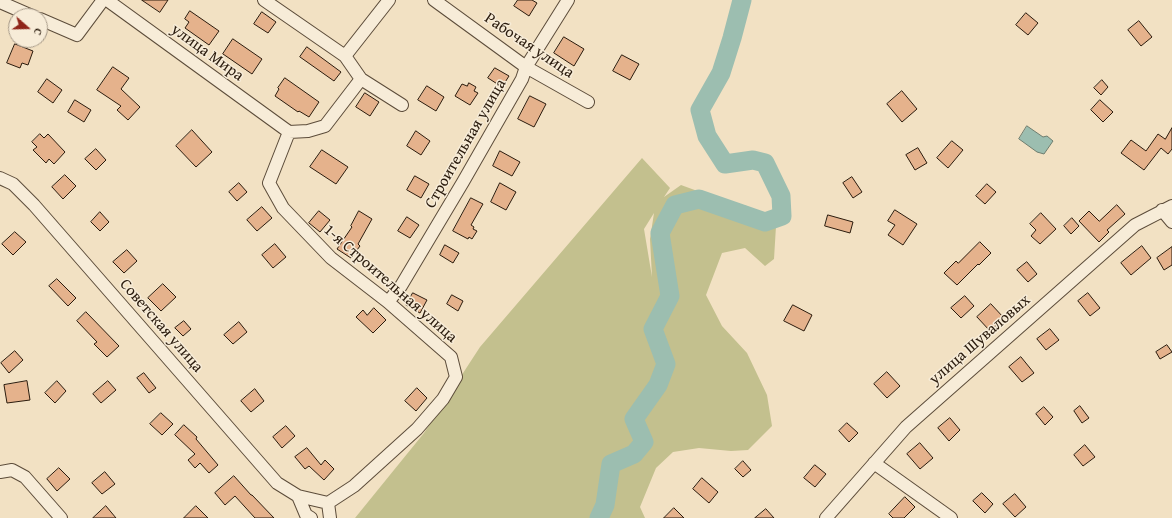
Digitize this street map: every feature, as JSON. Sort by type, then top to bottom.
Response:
[{"type":"street","points":[[48,23],[76,35],[103,0]]},
{"type":"street","name":"улица Мира","points":[[107,0],[289,132]]},
{"type":"street","points":[[264,0],[346,56],[361,79],[402,105]]},
{"type":"street","points":[[346,56],[388,0]]},
{"type":"street","name":"Рабочая улица","points":[[434,0],[526,67],[588,102]]},
{"type":"street","name":"Строительная улица","points":[[388,302],[401,286],[522,79],[526,67],[568,0]]},
{"type":"street","points":[[2,1],[16,8]]},
{"type":"street","points":[[289,132],[308,131],[325,126],[361,79]]},
{"type":"street","name":"1-я Строительная улица","points":[[289,132],[269,183],[283,208],[331,258],[388,302],[452,357],[456,377],[443,399],[416,429],[354,486],[328,503]]},
{"type":"street","name":"Советская улица","points":[[0,178],[13,184],[34,205],[277,484],[298,496],[328,503]]},
{"type":"street","points":[[1167,208],[1172,222]]},
{"type":"street","name":"улица Шуваловых","points":[[826,518],[906,427],[1106,250],[1136,225],[1167,208]]},
{"type":"street","points":[[874,463],[951,518]]},
{"type":"street","points":[[0,472],[12,470],[25,477],[60,518]]},
{"type":"street","points":[[298,496],[306,515],[312,518]]},
{"type":"street","points":[[328,503],[330,518]]},
{"type":"shaded area","points":[[1027,126],[1043,137],[1047,136],[1053,141],[1044,154],[1037,152],[1019,139]]},
{"type":"shaded area","points":[[642,158],[670,188],[664,197],[681,185],[711,196],[747,206],[776,226],[774,259],[765,266],[745,248],[722,253],[706,295],[722,326],[747,353],[767,395],[772,426],[748,450],[731,451],[699,448],[673,452],[656,468],[640,507],[645,518],[355,518],[424,433],[480,347]],"holes":[[[654,213],[650,239],[652,277],[644,229]]]},
{"type":"building","points":[[142,0],[168,0],[160,12]]},
{"type":"building","points":[[518,0],[532,0],[537,3],[529,16],[514,6]]},
{"type":"building","points":[[190,11],[219,31],[209,45],[185,28],[189,22],[185,19]]},
{"type":"building","points":[[262,12],[276,22],[268,33],[254,24]]},
{"type":"building","points":[[1026,13],[1038,23],[1028,35],[1016,25]]},
{"type":"building","points":[[1139,21],[1152,37],[1141,46],[1128,30]]},
{"type":"building","points":[[564,37],[584,49],[574,66],[554,53]]},
{"type":"building","points":[[233,39],[262,59],[252,74],[223,54]]},
{"type":"building","points":[[307,47],[341,72],[334,81],[300,57]]},
{"type":"building","points":[[13,48],[25,48],[33,51],[28,65],[22,63],[20,68],[7,63]]},
{"type":"building","points":[[622,55],[639,64],[630,80],[613,71]]},
{"type":"building","points":[[113,67],[129,78],[121,89],[140,107],[128,120],[117,110],[121,106],[97,90]]},
{"type":"building","points":[[495,68],[509,76],[502,87],[488,78]]},
{"type":"building","points":[[285,78],[319,102],[309,117],[299,111],[298,112],[275,96],[279,89],[278,88]]},
{"type":"building","points":[[47,79],[62,90],[53,103],[38,92]]},
{"type":"building","points":[[1102,80],[1108,87],[1101,95],[1094,88]]},
{"type":"building","points":[[469,83],[476,87],[474,91],[478,93],[470,105],[455,96],[462,84],[467,86]]},
{"type":"building","points":[[427,86],[444,97],[436,111],[418,100]]},
{"type":"building","points":[[902,91],[917,109],[902,122],[887,104]]},
{"type":"building","points":[[365,93],[379,102],[370,116],[356,107]]},
{"type":"building","points":[[530,96],[546,104],[534,127],[518,119]]},
{"type":"building","points":[[75,100],[91,110],[84,122],[68,112]]},
{"type":"building","points":[[1100,100],[1113,112],[1103,122],[1091,110]]},
{"type":"building","points":[[1172,128],[1172,149],[1168,154],[1161,148],[1144,170],[1121,153],[1131,140],[1146,151],[1158,134],[1165,139]]},
{"type":"building","points":[[192,130],[212,152],[196,167],[176,146]]},
{"type":"building","points":[[416,131],[430,141],[421,155],[407,146]]},
{"type":"building","points":[[40,134],[44,138],[48,134],[65,152],[54,164],[49,159],[46,163],[33,150],[37,147],[32,142]]},
{"type":"building","points":[[952,141],[963,150],[948,168],[937,158]]},
{"type":"building","points":[[918,148],[927,163],[915,170],[906,155]]},
{"type":"building","points":[[96,149],[106,160],[96,170],[85,159]]},
{"type":"building","points":[[322,150],[348,167],[336,184],[310,167]]},
{"type":"building","points":[[500,151],[520,162],[512,176],[493,166]]},
{"type":"building","points":[[65,175],[76,186],[63,199],[52,187]]},
{"type":"building","points":[[415,176],[429,184],[421,198],[407,190]]},
{"type":"building","points":[[852,177],[862,192],[853,198],[843,183]]},
{"type":"building","points":[[239,183],[247,192],[237,201],[229,192]]},
{"type":"building","points":[[500,183],[516,192],[506,210],[491,202]]},
{"type":"building","points":[[987,184],[996,192],[985,204],[976,196]]},
{"type":"building","points":[[471,198],[483,204],[471,225],[474,227],[473,229],[477,231],[472,239],[469,237],[468,239],[453,231]]},
{"type":"building","points":[[1117,205],[1125,214],[1107,230],[1109,232],[1099,242],[1079,221],[1089,211],[1099,221]]},
{"type":"building","points":[[262,207],[272,218],[257,231],[247,220]]},
{"type":"building","points":[[895,210],[917,224],[903,245],[888,235],[895,225],[888,221]]},
{"type":"building","points":[[319,211],[330,220],[320,232],[309,223]]},
{"type":"building","points":[[359,211],[372,219],[358,244],[360,246],[351,258],[337,249],[352,227],[351,226]]},
{"type":"building","points":[[100,212],[109,222],[100,231],[91,222]]},
{"type":"building","points":[[1041,213],[1056,229],[1040,244],[1031,236],[1036,230],[1030,224]]},
{"type":"building","points":[[828,215],[853,222],[850,233],[825,226]]},
{"type":"building","points":[[407,217],[419,225],[410,238],[398,231]]},
{"type":"building","points":[[1072,218],[1079,226],[1071,234],[1064,226]]},
{"type":"building","points":[[15,232],[26,242],[13,255],[2,244]]},
{"type":"building","points":[[980,242],[991,253],[957,285],[944,273],[956,261],[958,263]]},
{"type":"building","points":[[275,244],[286,257],[273,268],[262,255]]},
{"type":"building","points":[[445,245],[459,253],[453,263],[440,255]]},
{"type":"building","points":[[1142,246],[1151,258],[1131,275],[1121,263]]},
{"type":"building","points":[[1172,247],[1172,265],[1164,270],[1157,258]]},
{"type":"building","points":[[127,250],[137,261],[124,273],[113,262]]},
{"type":"building","points":[[1027,262],[1037,274],[1028,282],[1017,270]]},
{"type":"building","points":[[57,279],[76,298],[68,306],[49,286]]},
{"type":"building","points":[[163,284],[176,297],[161,311],[148,298]]},
{"type":"building","points":[[413,293],[427,300],[420,313],[406,305]]},
{"type":"building","points":[[1088,293],[1100,308],[1090,316],[1078,301]]},
{"type":"building","points":[[452,295],[463,301],[458,311],[447,304]]},
{"type":"building","points":[[965,296],[974,306],[961,318],[951,308]]},
{"type":"building","points":[[991,304],[1004,318],[990,331],[977,317]]},
{"type":"building","points":[[793,305],[812,315],[804,331],[784,321]]},
{"type":"building","points":[[374,308],[386,320],[373,333],[356,317],[363,310],[367,315]]},
{"type":"building","points":[[86,312],[119,346],[107,357],[94,344],[97,342],[77,321]]},
{"type":"building","points":[[184,321],[191,329],[183,336],[175,328]]},
{"type":"building","points":[[239,322],[247,332],[233,344],[224,335]]},
{"type":"building","points":[[1050,329],[1059,340],[1046,350],[1037,339]]},
{"type":"building","points":[[1167,345],[1172,352],[1160,359],[1156,352]]},
{"type":"building","points":[[15,351],[23,360],[9,373],[1,363]]},
{"type":"building","points":[[1021,357],[1034,373],[1022,382],[1009,367]]},
{"type":"building","points":[[887,372],[900,386],[887,398],[874,384]]},
{"type":"building","points":[[144,373],[156,388],[149,393],[137,378]]},
{"type":"building","points":[[27,381],[30,400],[7,403],[4,385]]},
{"type":"building","points":[[57,381],[66,391],[55,403],[45,393]]},
{"type":"building","points":[[108,381],[116,390],[101,403],[93,394]]},
{"type":"building","points":[[417,388],[427,398],[416,411],[405,401]]},
{"type":"building","points":[[255,389],[264,401],[251,412],[241,401]]},
{"type":"building","points":[[1080,406],[1089,418],[1082,423],[1074,411]]},
{"type":"building","points":[[1044,407],[1053,417],[1045,425],[1036,414]]},
{"type":"building","points":[[161,413],[173,424],[162,435],[150,424]]},
{"type":"building","points":[[950,418],[960,430],[949,441],[938,428]]},
{"type":"building","points":[[847,423],[858,433],[849,442],[839,431]]},
{"type":"building","points":[[184,425],[197,437],[196,439],[218,465],[209,473],[200,463],[195,468],[188,460],[195,454],[175,435]]},
{"type":"building","points":[[286,426],[295,436],[282,448],[273,437]]},
{"type":"building","points":[[920,443],[933,458],[920,469],[907,454]]},
{"type":"building","points":[[1085,445],[1095,457],[1083,466],[1074,455]]},
{"type":"building","points":[[307,448],[321,465],[325,460],[334,469],[324,480],[309,466],[305,469],[295,457]]},
{"type":"building","points":[[743,461],[751,470],[743,477],[735,469]]},
{"type":"building","points":[[815,465],[826,474],[815,487],[804,478]]},
{"type":"building","points":[[59,468],[70,479],[57,491],[47,479]]},
{"type":"building","points":[[105,472],[115,484],[102,494],[92,483]]},
{"type":"building","points":[[234,476],[274,518],[255,518],[235,496],[225,505],[215,493]]},
{"type":"building","points":[[702,478],[718,492],[709,503],[693,489]]},
{"type":"building","points":[[982,493],[993,504],[985,513],[973,501]]},
{"type":"building","points":[[1015,494],[1026,507],[1015,517],[1003,504]]},
{"type":"building","points":[[905,497],[915,507],[904,518],[893,518],[889,514]]},
{"type":"building","points":[[106,506],[116,518],[93,518]]},
{"type":"building","points":[[196,506],[208,518],[184,518]]},
{"type":"building","points":[[674,508],[684,518],[664,518]]},
{"type":"building","points":[[766,509],[774,518],[755,518]]},
{"type":"waterway","points":[[599,518],[605,505],[611,464],[634,454],[644,442],[634,419],[658,385],[666,364],[653,329],[670,296],[660,233],[675,205],[699,199],[765,222],[782,216],[781,196],[765,163],[753,160],[725,164],[707,136],[700,110],[721,73],[742,0]]}]
